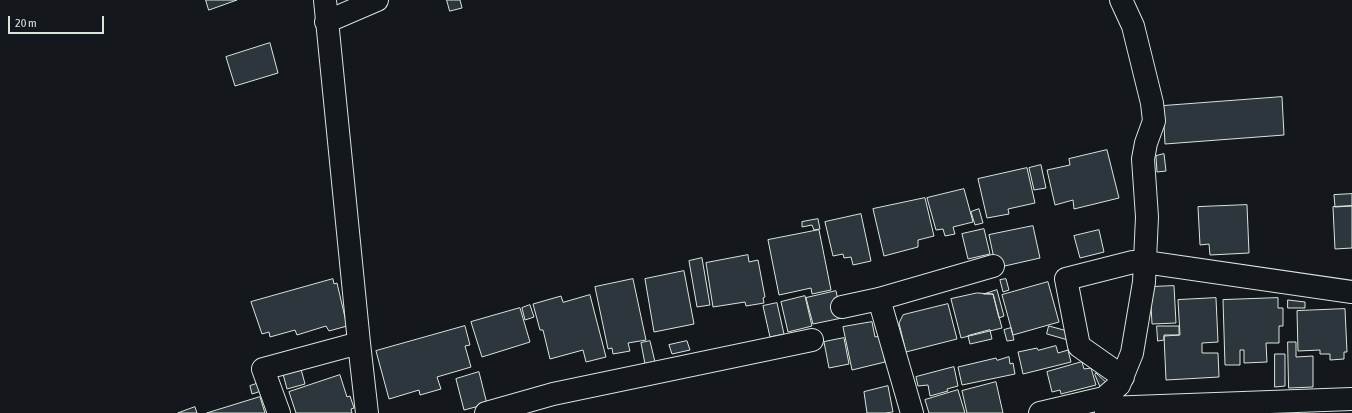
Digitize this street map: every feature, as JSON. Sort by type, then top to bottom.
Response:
[{"type":"street","points":[[325,0],[326,22],[367,413]]},
{"type":"street","points":[[326,22],[377,0]]},
{"type":"street","points":[[1105,406],[1119,385],[1132,353],[1144,282],[1147,217],[1143,159],[1146,143],[1154,121],[1152,103],[1133,26],[1121,0]]},
{"type":"street","points":[[1122,377],[1079,346],[1066,279],[1133,262],[1145,262],[1352,292]]},
{"type":"street","points":[[842,307],[879,299],[993,266]]},
{"type":"street","points":[[879,299],[912,413]]},
{"type":"street","points":[[486,413],[552,394],[812,340]]},
{"type":"street","points":[[279,413],[263,369],[359,343]]},
{"type":"street","points":[[1040,413],[1105,406],[1352,399]]},
{"type":"building","points":[[206,0],[237,0],[209,10]]},
{"type":"building","points":[[447,0],[460,0],[462,8],[450,11]]},
{"type":"building","points":[[270,43],[278,73],[235,86],[226,57]]},
{"type":"building","points":[[1282,97],[1284,135],[1165,144],[1163,106]]},
{"type":"building","points":[[1107,150],[1119,198],[1074,209],[1073,200],[1055,205],[1047,170],[1070,165],[1069,159]]},
{"type":"building","points":[[1164,154],[1166,171],[1157,172],[1156,156]]},
{"type":"building","points":[[1041,165],[1046,188],[1034,190],[1029,168]]},
{"type":"building","points":[[1027,168],[1035,203],[1008,209],[1009,214],[987,218],[978,179]]},
{"type":"building","points":[[964,189],[973,222],[953,227],[955,234],[945,236],[943,229],[936,230],[927,198]]},
{"type":"building","points":[[1352,194],[1352,206],[1335,207],[1334,195]]},
{"type":"building","points":[[925,198],[934,236],[918,240],[918,247],[884,256],[873,209]]},
{"type":"building","points":[[1247,205],[1249,253],[1210,255],[1209,244],[1200,245],[1198,207]]},
{"type":"building","points":[[1352,206],[1352,248],[1335,249],[1333,207]]},
{"type":"building","points":[[979,209],[983,223],[975,225],[971,212]]},
{"type":"building","points":[[861,214],[871,261],[853,265],[851,257],[844,258],[843,254],[833,256],[825,222]]},
{"type":"building","points":[[818,219],[820,229],[814,230],[812,225],[802,227],[802,222]]},
{"type":"building","points":[[1033,226],[1040,258],[996,268],[989,235]]},
{"type":"building","points":[[984,229],[990,254],[968,259],[962,234]]},
{"type":"building","points":[[819,230],[831,290],[812,294],[811,288],[779,295],[768,240]]},
{"type":"building","points":[[1099,230],[1104,252],[1080,258],[1074,236]]},
{"type":"building","points":[[748,255],[749,262],[758,260],[765,297],[763,298],[764,303],[746,306],[745,302],[713,307],[706,263]]},
{"type":"building","points":[[702,258],[710,305],[697,307],[689,261]]},
{"type":"building","points":[[684,271],[694,324],[654,332],[645,279]]},
{"type":"building","points":[[333,279],[334,284],[337,283],[347,326],[329,331],[326,326],[297,335],[295,330],[270,337],[269,332],[262,334],[251,302]]},
{"type":"building","points":[[633,279],[646,340],[628,343],[630,351],[613,354],[612,348],[608,349],[595,287]]},
{"type":"building","points":[[1006,279],[1009,290],[1003,292],[1000,280]]},
{"type":"building","points":[[1048,282],[1059,322],[1013,335],[1002,295]]},
{"type":"building","points":[[1174,286],[1176,323],[1152,324],[1150,287]]},
{"type":"building","points":[[997,290],[1004,316],[999,318],[993,294],[984,294]]},
{"type":"building","points":[[836,291],[842,318],[813,324],[806,298]]},
{"type":"building","points":[[977,293],[993,294],[1002,328],[961,338],[951,299]]},
{"type":"building","points":[[590,295],[606,357],[586,362],[583,350],[550,359],[543,330],[540,330],[533,304],[561,296],[563,302]]},
{"type":"building","points":[[805,296],[812,326],[788,332],[781,302]]},
{"type":"building","points":[[1216,298],[1218,342],[1202,343],[1202,353],[1218,353],[1219,377],[1166,380],[1164,336],[1180,335],[1178,300]]},
{"type":"building","points":[[1278,298],[1278,308],[1283,308],[1283,326],[1279,326],[1279,343],[1266,343],[1267,362],[1244,363],[1244,350],[1240,350],[1240,365],[1225,365],[1223,300]]},
{"type":"building","points":[[1288,300],[1305,302],[1305,308],[1288,308]]},
{"type":"building","points":[[777,303],[784,334],[770,337],[763,306]]},
{"type":"building","points":[[948,304],[957,339],[906,352],[899,323],[903,315]]},
{"type":"building","points":[[530,305],[534,317],[525,320],[522,308]]},
{"type":"building","points":[[520,308],[530,342],[482,357],[471,322]]},
{"type":"building","points":[[1345,309],[1347,352],[1344,352],[1344,359],[1330,360],[1330,354],[1320,354],[1320,350],[1298,351],[1297,311]]},
{"type":"building","points":[[872,322],[875,337],[880,336],[885,362],[852,370],[843,327]]},
{"type":"building","points":[[465,326],[470,345],[465,346],[471,367],[437,377],[441,389],[420,395],[419,390],[389,399],[376,351]]},
{"type":"building","points":[[1049,326],[1071,332],[1068,340],[1047,334]]},
{"type":"building","points":[[1157,326],[1179,326],[1179,335],[1164,335],[1164,340],[1158,341]]},
{"type":"building","points":[[1011,328],[1014,340],[1007,341],[1004,330]]},
{"type":"building","points":[[990,330],[992,339],[970,344],[968,336]]},
{"type":"building","points":[[844,338],[849,364],[829,368],[824,342]]},
{"type":"building","points":[[650,341],[655,362],[645,364],[641,343]]},
{"type":"building","points":[[687,341],[690,350],[672,354],[669,345]]},
{"type":"building","points":[[1288,342],[1296,342],[1296,357],[1313,356],[1313,387],[1289,388]]},
{"type":"building","points":[[1056,346],[1058,353],[1068,350],[1071,362],[1023,374],[1018,352]]},
{"type":"building","points":[[1275,354],[1285,354],[1285,386],[1275,387]]},
{"type":"building","points":[[1009,357],[1010,364],[1013,363],[1015,374],[962,385],[958,367],[996,358],[997,360]]},
{"type":"building","points":[[1082,362],[1084,369],[1091,368],[1096,385],[1061,394],[1060,390],[1052,392],[1047,372]]},
{"type":"building","points":[[954,367],[958,386],[947,389],[948,391],[930,396],[928,385],[918,386],[916,377]]},
{"type":"building","points":[[301,369],[305,384],[287,389],[283,374]]},
{"type":"building","points":[[479,372],[487,404],[464,410],[456,379]]},
{"type":"building","points":[[1096,373],[1109,385],[1100,387],[1095,375]]},
{"type":"building","points":[[340,375],[347,397],[350,396],[354,408],[351,409],[352,413],[296,413],[289,392]]},
{"type":"building","points":[[262,382],[264,390],[252,394],[250,386]]},
{"type":"building","points":[[996,382],[1003,413],[967,413],[962,391]]},
{"type":"building","points":[[888,386],[893,412],[867,413],[864,392]]},
{"type":"building","points":[[958,390],[965,413],[929,413],[925,400]]},
{"type":"building","points":[[260,397],[265,413],[207,413]]},
{"type":"building","points":[[195,407],[197,413],[178,413]]}]
